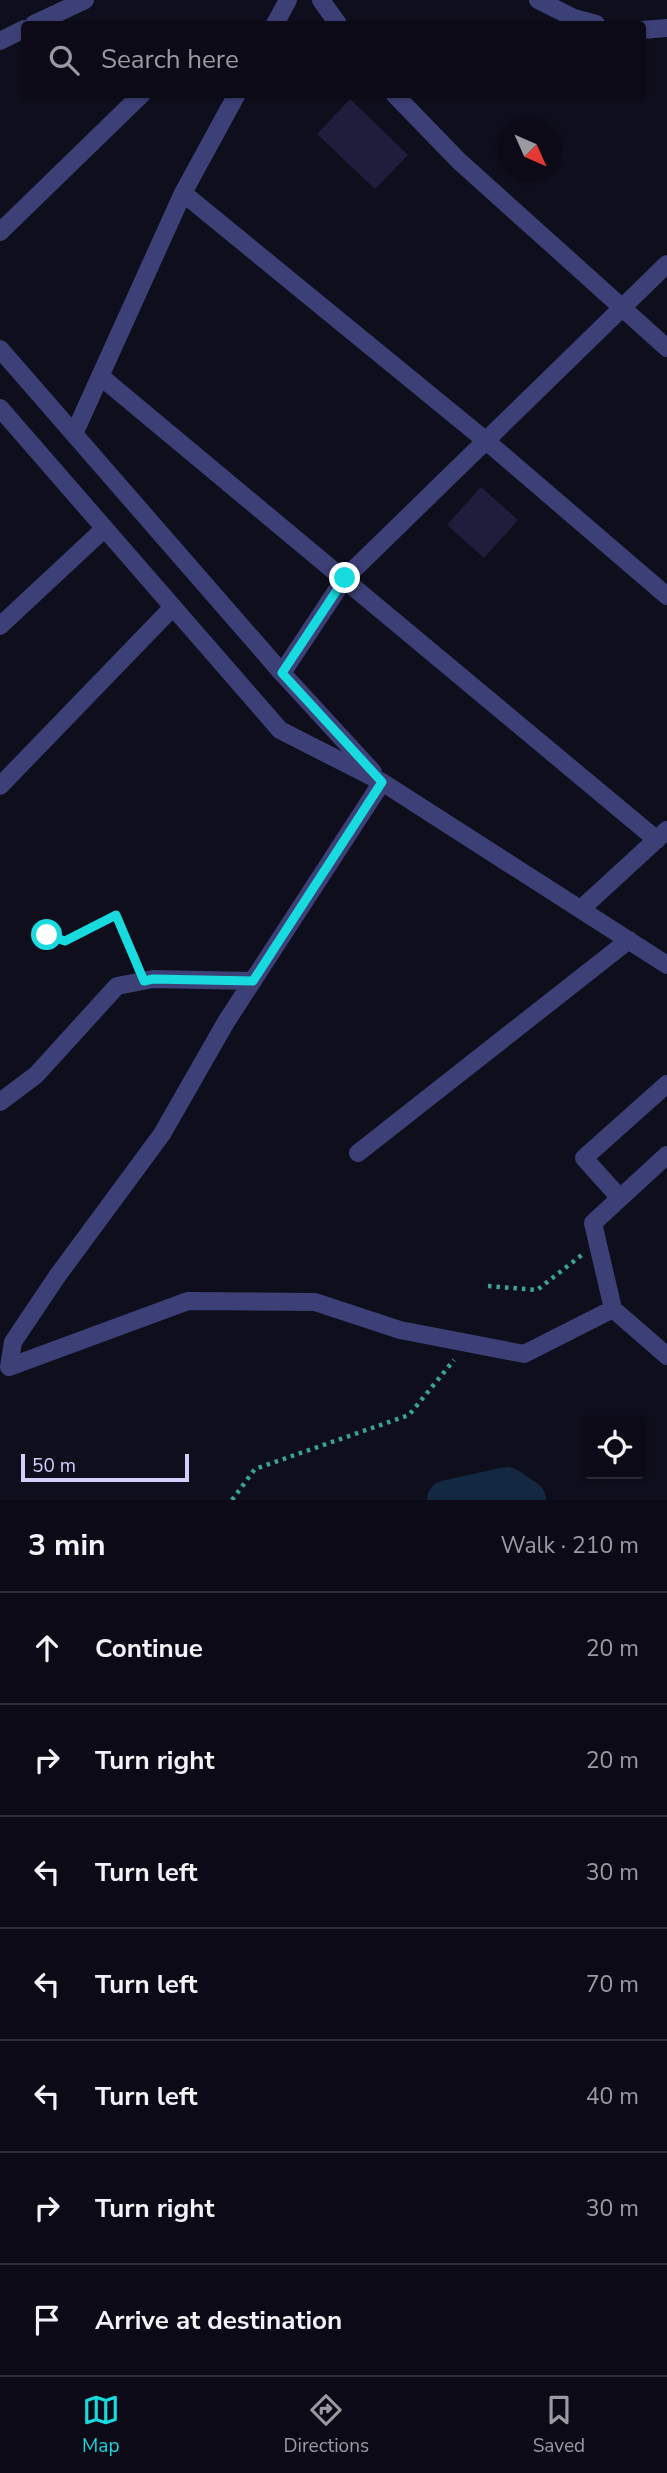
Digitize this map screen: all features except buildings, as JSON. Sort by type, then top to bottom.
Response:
[{"type":"street","points":[[40,21],[85,0]]},
{"type":"street","points":[[277,21],[288,0]]},
{"type":"street","points":[[321,0],[336,21]]},
{"type":"street","points":[[538,0],[585,21]]},
{"type":"street","points":[[646,30],[667,28]]},
{"type":"street","points":[[0,41],[21,30]]},
{"type":"street","points":[[0,232],[138,98]]},
{"type":"street","points":[[74,434],[183,193],[235,98]]},
{"type":"street","points":[[398,98],[460,160],[667,348]]},
{"type":"street","points":[[183,193],[485,440],[667,596]]},
{"type":"street","points":[[282,673],[345,578],[667,264]]},
{"type":"street","points":[[0,349],[282,673],[382,782]]},
{"type":"street","points":[[100,376],[662,835],[581,909]]},
{"type":"street","points":[[0,408],[280,730],[382,782],[667,965]]},
{"type":"street","points":[[0,626],[104,529]]},
{"type":"street","points":[[0,786],[173,607]]},
{"type":"street","points":[[5,1372],[13,1342],[58,1275],[162,1134],[226,1022],[382,782]]},
{"type":"street","points":[[358,1153],[629,940]]},
{"type":"street","points":[[0,1102],[36,1075],[117,986],[153,979],[253,981]]},
{"type":"street","points":[[619,1197],[584,1158],[667,1084]]},
{"type":"street","points":[[667,1155],[593,1223],[613,1310],[667,1356]]},
{"type":"street","points":[[5,1372],[188,1301],[315,1302],[400,1330],[524,1354],[613,1310]]},
{"type":"path","points":[[47,935],[65,941],[116,915],[144,981]]},
{"type":"path","points":[[488,1286],[537,1290],[597,1242]]},
{"type":"path","points":[[232,1500],[255,1469],[409,1415],[467,1343]]},
{"type":"waterway","points":[[447,1500],[507,1487],[526,1500]]},
{"type":"route","points":[[47,935],[65,941],[116,915],[144,981],[253,981],[382,782],[282,673],[345,578]]}]
